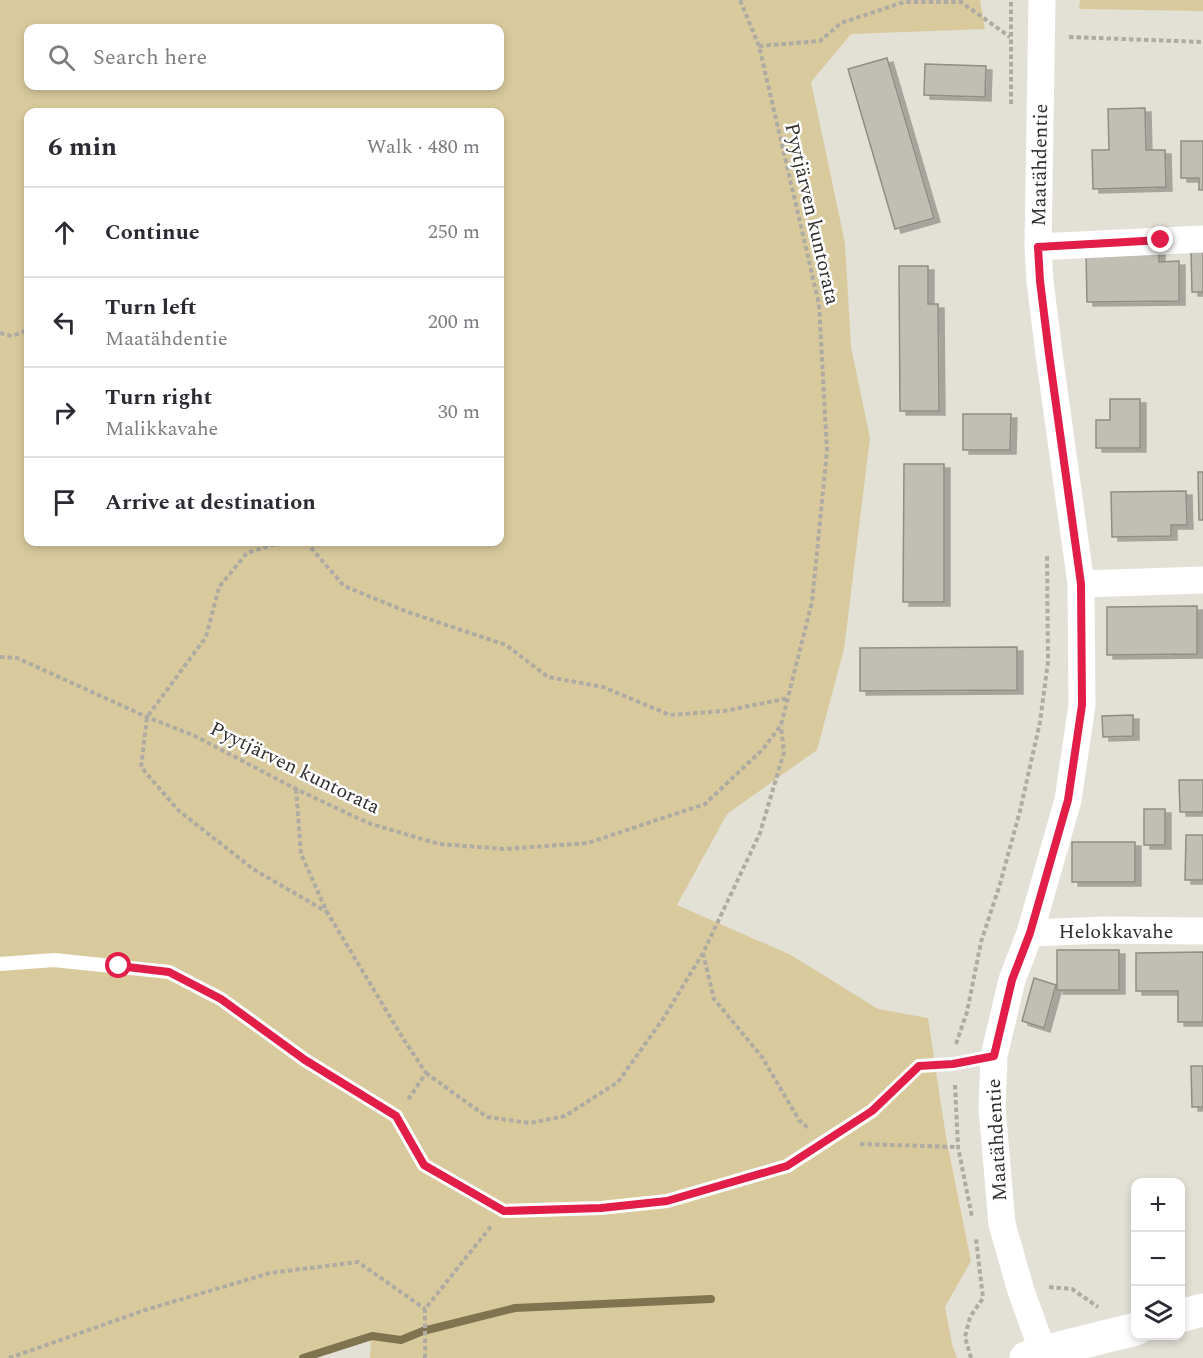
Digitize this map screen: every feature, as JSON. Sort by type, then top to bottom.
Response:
[{"type":"main road","points":[[1185,1315],[1203,1310]]},
{"type":"main road","points":[[1035,1355],[1121,1334]]},
{"type":"street","name":"Maatähdentie","points":[[1035,1355],[1021,1291],[1002,1224],[992,1108],[994,1056],[1012,980],[1030,933],[1068,800],[1082,705],[1081,584],[1050,365],[1038,247],[1042,0]]},
{"type":"street","points":[[1038,247],[1203,239]]},
{"type":"street","points":[[1081,584],[1203,580]]},
{"type":"street","name":"Helokkavahe","points":[[1030,933],[1105,930],[1203,931]]},
{"type":"lane","points":[[0,964],[54,960],[169,972],[221,999],[305,1060],[396,1116],[424,1165],[504,1211],[601,1208],[667,1201],[787,1166],[872,1111],[919,1066],[953,1064],[994,1056]]},
{"type":"path","name":"Pyytjärven kuntorata","points":[[0,657],[17,658],[147,717],[195,736],[296,789],[368,823],[439,844],[504,849],[588,843],[705,804],[763,749],[781,725],[812,602],[827,451],[819,304],[759,46],[740,0]]},
{"type":"path","points":[[1011,0],[1011,116]]},
{"type":"path","points":[[759,46],[820,41],[841,23],[904,2],[961,2],[1011,37],[1203,42]]},
{"type":"path","points":[[0,333],[12,336],[24,332]]},
{"type":"path","points":[[269,546],[247,553],[219,587],[206,637],[147,717],[141,767],[178,810],[253,869],[327,912]]},
{"type":"path","points":[[309,546],[344,586],[405,611],[506,645],[548,676],[603,687],[670,715],[724,711],[789,698]]},
{"type":"path","points":[[974,1227],[958,1147],[953,1064],[955,1048],[967,1012],[981,942],[1020,811],[1040,722],[1048,662],[1047,546]]},
{"type":"path","points":[[296,789],[301,854],[327,912],[426,1073],[487,1117],[530,1123],[565,1116],[618,1082],[663,1019],[703,953],[760,834],[784,752],[781,725]]},
{"type":"path","points":[[703,953],[714,999],[762,1057],[800,1120],[823,1143],[958,1147]]},
{"type":"path","points":[[396,1116],[426,1073]]},
{"type":"path","points":[[425,1358],[425,1309],[504,1211]]},
{"type":"path","points":[[971,1358],[965,1337],[970,1317],[983,1298],[976,1238]]},
{"type":"path","points":[[9,1358],[145,1310],[270,1273],[358,1262],[425,1309]]},
{"type":"path","points":[[983,1298],[1050,1287],[1072,1289],[1097,1306],[1121,1334]]},
{"type":"shaded area","points":[[0,0],[980,0],[985,29],[851,34],[811,82],[845,243],[851,347],[870,438],[844,649],[817,750],[727,814],[677,905],[791,955],[878,1009],[928,1018],[946,1137],[971,1261],[945,1307],[957,1358],[370,1358],[371,1336],[303,1358],[0,1358]]},
{"type":"shaded area","points":[[1080,0],[1203,0],[1203,11],[1079,9]]},
{"type":"building","points":[[887,58],[934,218],[895,229],[848,69]]},
{"type":"building","points":[[925,64],[986,66],[985,97],[924,95]]},
{"type":"building","points":[[1145,108],[1146,150],[1165,150],[1166,187],[1093,189],[1092,150],[1109,150],[1108,109]]},
{"type":"building","points":[[1181,141],[1203,141],[1203,190],[1199,190],[1199,178],[1181,178]]},
{"type":"building","points":[[1159,251],[1159,262],[1179,261],[1179,301],[1087,302],[1086,252]]},
{"type":"building","points":[[1203,251],[1203,292],[1192,292],[1191,252]]},
{"type":"building","points":[[899,266],[928,266],[928,304],[938,304],[939,411],[900,411]]},
{"type":"building","points":[[1110,399],[1140,399],[1140,448],[1096,448],[1096,420],[1110,420]]},
{"type":"building","points":[[963,414],[1011,414],[1010,450],[963,450]]},
{"type":"building","points":[[904,464],[944,464],[944,602],[903,602]]},
{"type":"building","points":[[1198,472],[1203,472],[1203,520],[1199,520]]},
{"type":"building","points":[[1186,491],[1187,525],[1171,525],[1171,536],[1112,537],[1111,492]]},
{"type":"building","points":[[1197,606],[1197,654],[1107,655],[1107,607]]},
{"type":"building","points":[[1017,647],[1017,690],[860,691],[860,648]]},
{"type":"building","points":[[1133,715],[1133,736],[1103,737],[1102,716]]},
{"type":"building","points":[[1179,780],[1203,780],[1203,812],[1180,812]]},
{"type":"building","points":[[1144,809],[1165,809],[1165,845],[1144,845]]},
{"type":"building","points":[[1186,835],[1203,835],[1203,880],[1185,880]]},
{"type":"building","points":[[1072,842],[1135,842],[1135,882],[1072,882]]},
{"type":"building","points":[[1057,950],[1119,950],[1119,990],[1057,990]]},
{"type":"building","points":[[1203,952],[1203,1022],[1178,1022],[1178,991],[1136,991],[1136,953]]},
{"type":"building","points":[[1034,978],[1056,985],[1044,1028],[1022,1021]]},
{"type":"building","points":[[1191,1066],[1203,1066],[1203,1107],[1192,1107]]},
{"type":"waterway","points":[[303,1358],[372,1336],[401,1340],[423,1331],[515,1308],[711,1299]]},
{"type":"route","points":[[119,966],[169,972],[221,999],[305,1060],[396,1116],[424,1165],[504,1211],[601,1208],[667,1201],[787,1166],[872,1111],[919,1066],[953,1064],[994,1056],[1012,980],[1030,933],[1068,800],[1082,705],[1081,584],[1049,354],[1038,247],[1161,240]]}]
